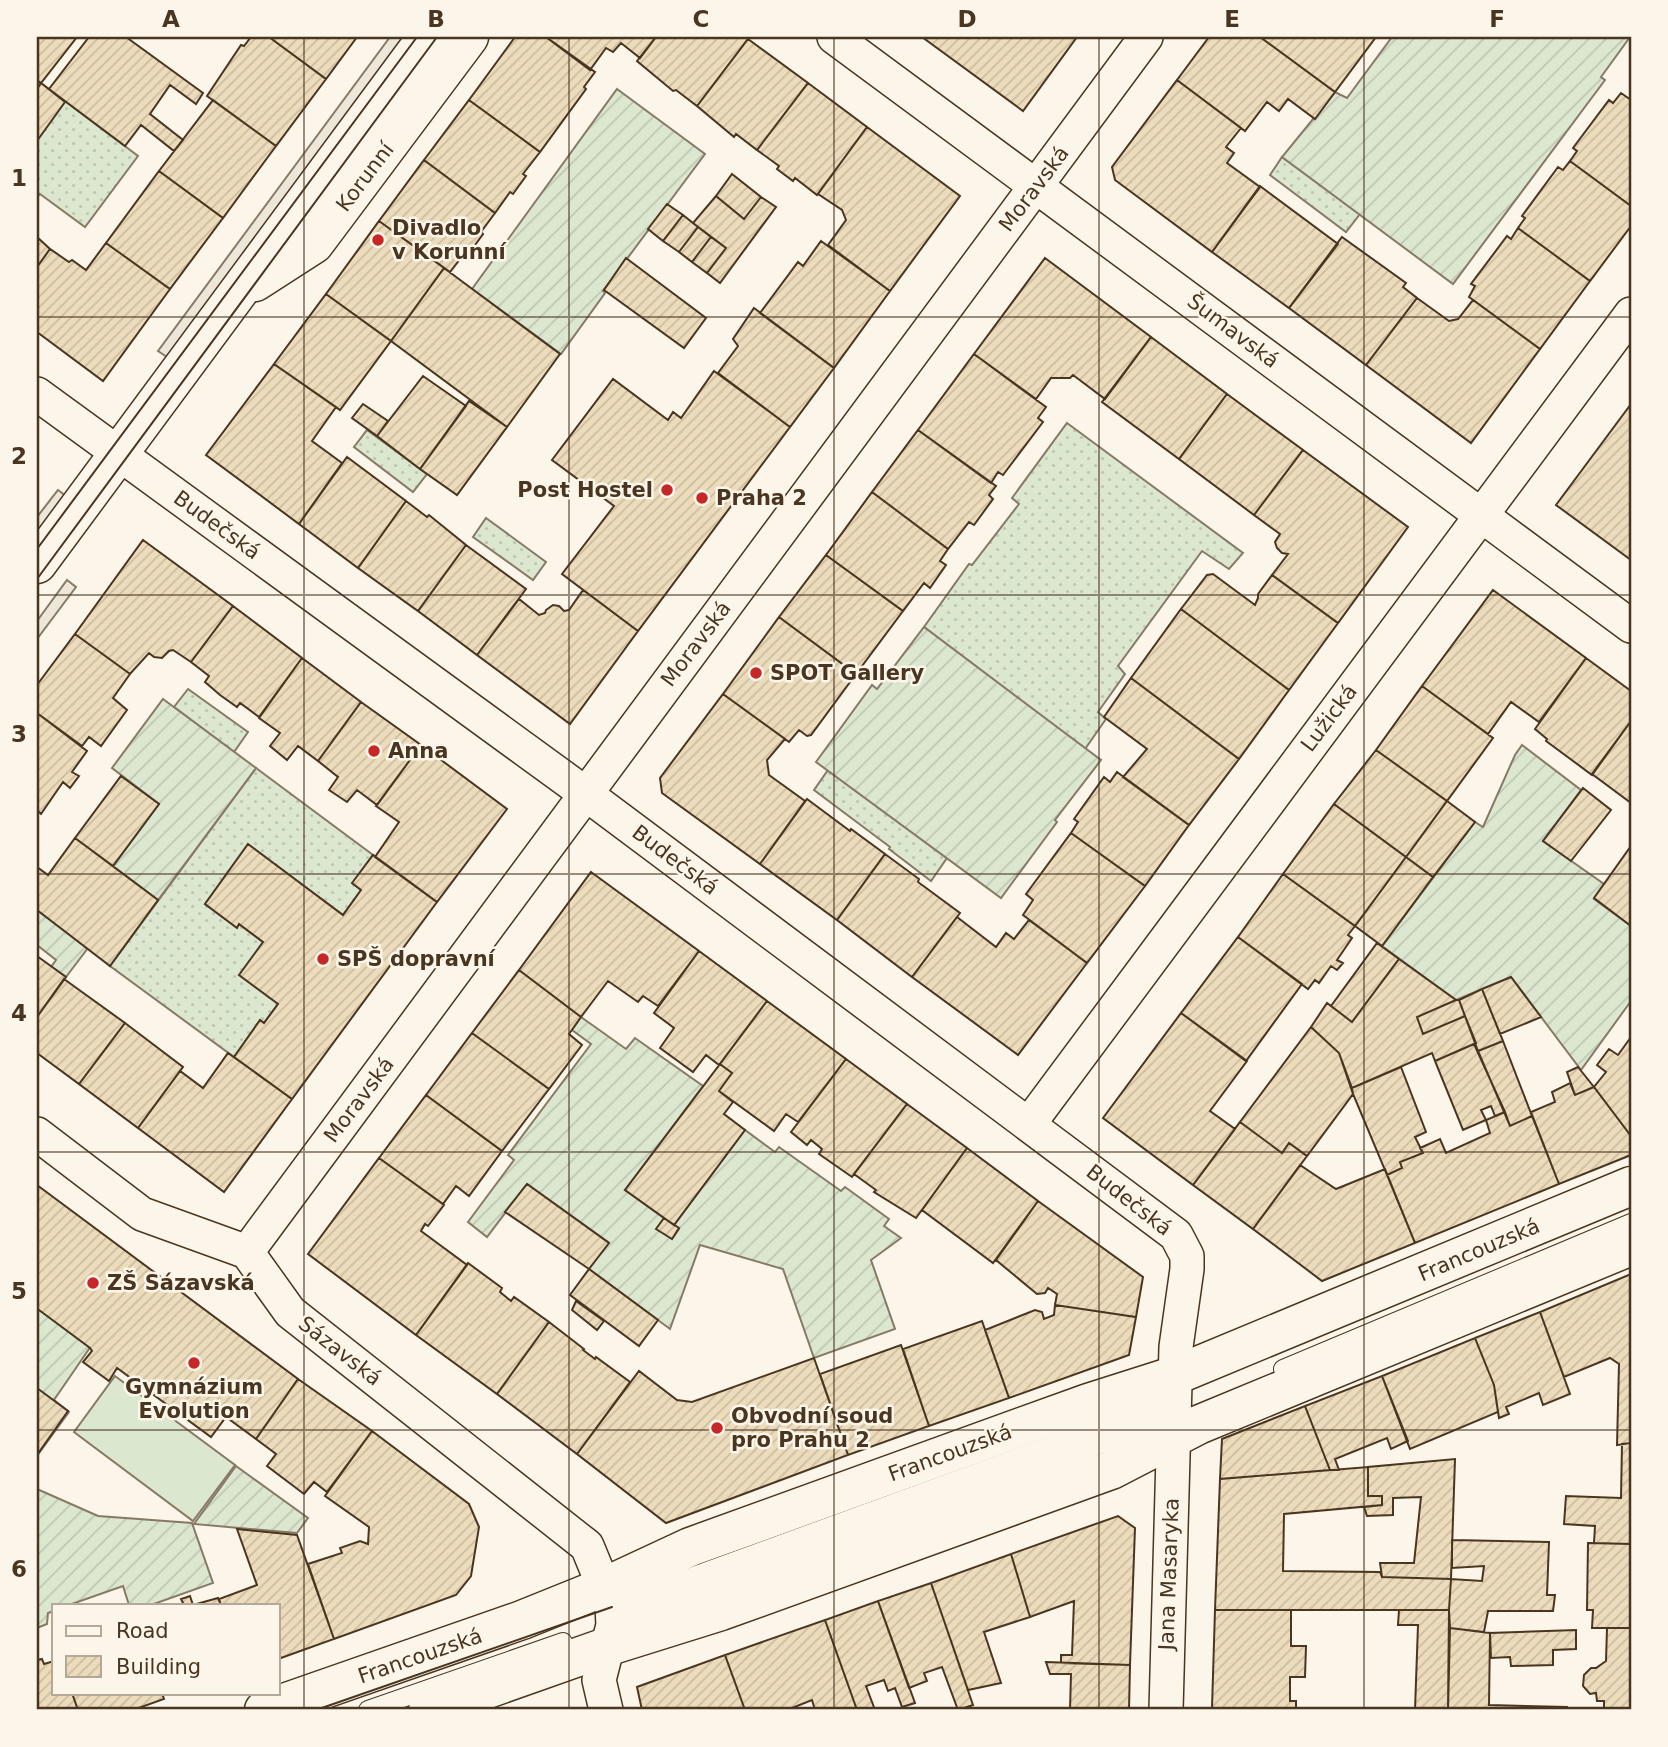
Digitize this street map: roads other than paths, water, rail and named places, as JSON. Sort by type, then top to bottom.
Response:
[{"type":"street","name":"Korunní","points":[[37,564],[427,37]]},
{"type":"street","name":"Korunní","points":[[238,292],[314,244],[468,37]]},
{"type":"street","name":"Šumavská","points":[[834,37],[1631,626]]},
{"type":"street","name":"Moravská","points":[[247,1252],[1146,37]]},
{"type":"street","name":"Lužická","points":[[1028,1124],[1631,314]]},
{"type":"street","name":"Budečská","points":[[37,394],[586,794],[1176,1235],[1187,1256],[1176,1347],[1183,1402]]},
{"type":"street","points":[[37,1134],[142,1213],[247,1252]]},
{"type":"street","name":"Francouzská","points":[[264,1710],[523,1620],[601,1622],[721,1611],[1111,1470],[1183,1402],[1631,1186]]},
{"type":"street","name":"Francouzská","points":[[428,1710],[601,1622],[690,1547],[1088,1403],[1259,1400],[1631,1246]]},
{"type":"street","name":"Sázavská","points":[[247,1252],[290,1312],[587,1546],[601,1622]]},
{"type":"street","name":"Jana Masaryka","points":[[1166,1710],[1170,1518],[1183,1402]]},
{"type":"street","points":[[601,1622],[599,1680],[606,1710]]},
{"type":"lane","points":[[1278,1353],[1631,1206]]},
{"type":"lane","points":[[1262,1378],[1631,1223]]},
{"type":"lane","points":[[368,1710],[601,1622]]},
{"type":"tram line","points":[[37,549],[417,37]]},
{"type":"tram line","points":[[37,579],[437,37]]},
{"type":"tram line","points":[[316,1710],[612,1607]]},
{"type":"place","name":"Divadlo v Korunní","points":[[378,240]]},
{"type":"place","name":"Post Hostel","points":[[667,490]]},
{"type":"place","name":"Praha 2","points":[[702,498]]},
{"type":"place","name":"SPOT Gallery","points":[[756,673]]},
{"type":"place","name":"Anna","points":[[374,751]]},
{"type":"place","name":"SPŠ dopravní","points":[[323,959]]},
{"type":"place","name":"ZŠ Sázavská","points":[[93,1283]]},
{"type":"place","name":"Gymnázium Evolution","points":[[194,1363]]},
{"type":"place","name":"Obvodní soud pro Prahu 2","points":[[717,1428]]}]
